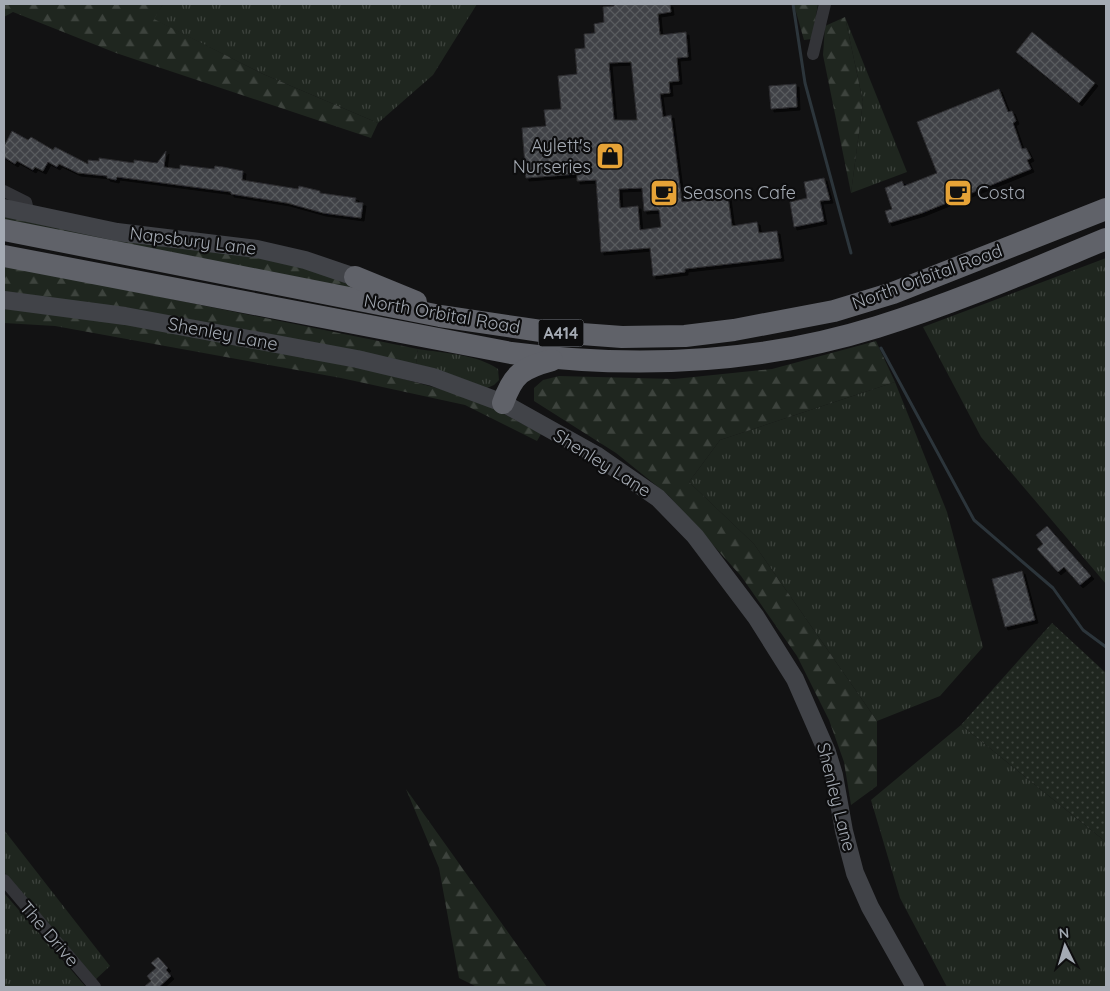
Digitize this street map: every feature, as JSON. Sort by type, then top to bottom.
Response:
[{"type":"highway","name":"North Orbital Road","points":[[4,230],[440,316],[541,332],[622,338],[685,336],[780,323],[834,311],[893,293],[1106,209]]},
{"type":"highway","name":"North Orbital Road","points":[[4,256],[471,347],[555,359],[671,363],[754,355],[820,342],[876,328],[950,302],[1106,239]]},
{"type":"highway","points":[[355,277],[407,297],[440,316]]},
{"type":"highway","points":[[471,347],[502,364],[506,394]]},
{"type":"highway","points":[[506,394],[531,365],[555,359]]},
{"type":"main road","name":"Napsbury Lane","points":[[4,208],[117,232],[257,249],[305,260],[355,277]]},
{"type":"main road","name":"Shenley Lane","points":[[4,300],[125,316],[390,366],[506,394],[658,498],[695,536],[756,617],[795,679],[820,732],[834,775],[844,832],[855,873],[870,907],[915,987]]},
{"type":"street","points":[[813,54],[824,4]]},
{"type":"street","points":[[4,191],[26,202],[29,214]]},
{"type":"street","name":"The Drive","points":[[4,880],[95,987]]},
{"type":"green space","points":[[4,4],[163,4],[154,19],[263,74],[378,123],[371,138],[116,53],[13,12],[4,17]]},
{"type":"green space","points":[[163,4],[477,4],[433,75],[378,123],[263,74],[153,19]]},
{"type":"green space","points":[[792,4],[818,4],[812,39],[804,40],[794,5]]},
{"type":"green space","points":[[845,17],[907,172],[851,193],[863,102]]},
{"type":"green space","points":[[845,17],[863,102],[851,193],[823,55],[825,26]]},
{"type":"green space","points":[[4,215],[162,240],[322,269],[362,292],[4,223]]},
{"type":"green space","points":[[1106,258],[1106,584],[981,437],[923,327]]},
{"type":"green space","points":[[4,265],[418,349],[416,364],[4,293]]},
{"type":"green space","points":[[4,308],[112,321],[347,364],[448,391],[484,403],[541,434],[537,441],[465,405],[341,378],[55,326],[4,323]]},
{"type":"green space","points":[[876,341],[895,382],[720,440],[689,482],[754,544],[877,721],[877,786],[851,805],[844,762],[829,720],[797,656],[741,576],[668,495],[616,453],[534,401],[534,388],[543,380],[559,376],[674,379],[772,369]]},
{"type":"green space","points":[[418,349],[480,360],[498,369],[499,380],[487,388],[416,364]]},
{"type":"green space","points":[[895,382],[947,512],[983,647],[940,696],[877,721],[754,544],[689,482],[720,440]]},
{"type":"green space","points":[[1052,623],[1106,673],[1106,842],[961,725]]},
{"type":"green space","points":[[961,725],[1106,842],[1106,987],[947,987],[900,898],[871,800]]},
{"type":"green space","points":[[406,789],[547,987],[477,987],[459,978],[439,868]]},
{"type":"green space","points":[[4,830],[110,966],[95,980],[4,872]]},
{"type":"green space","points":[[4,893],[86,987],[4,987]]},
{"type":"building","points":[[614,4],[670,4],[671,12],[658,14],[660,35],[686,32],[688,57],[677,58],[679,81],[669,82],[670,93],[660,94],[663,117],[671,115],[682,202],[728,196],[732,226],[757,222],[759,233],[777,231],[781,258],[685,269],[685,272],[653,276],[650,248],[601,252],[596,180],[577,181],[577,174],[526,178],[522,128],[546,126],[544,110],[561,109],[558,76],[577,74],[575,49],[585,48],[584,34],[595,33],[594,24],[604,22],[603,7],[614,6]],"holes":[[[631,62],[637,120],[614,120],[609,63]],[[642,188],[644,211],[659,210],[661,227],[640,230],[638,206],[620,208],[619,189]]]},
{"type":"building","points":[[1032,32],[1095,83],[1079,103],[1016,52]]},
{"type":"building","points":[[796,84],[797,107],[771,109],[769,86]]},
{"type":"building","points":[[999,89],[1008,112],[1012,111],[1016,121],[1013,123],[1022,149],[1026,148],[1031,158],[1027,160],[1031,169],[922,213],[889,223],[885,211],[892,209],[885,188],[902,181],[904,186],[937,173],[917,122]]},
{"type":"building","points":[[12,131],[28,140],[31,137],[53,150],[55,147],[88,164],[88,160],[99,161],[99,158],[134,163],[134,160],[157,163],[166,151],[164,167],[180,169],[180,165],[214,169],[215,166],[223,167],[243,171],[242,180],[298,189],[299,186],[320,191],[320,193],[356,198],[355,202],[363,203],[361,218],[323,213],[287,203],[231,194],[231,192],[117,177],[116,180],[107,178],[107,176],[78,173],[59,164],[57,167],[48,162],[43,171],[35,167],[33,170],[17,161],[15,164],[4,157],[4,146]]},
{"type":"building","points":[[824,178],[830,200],[820,201],[824,221],[794,227],[790,202],[807,198],[804,182]]},
{"type":"building","points":[[1047,526],[1091,576],[1080,585],[1064,567],[1058,572],[1037,549],[1043,544],[1036,535]]},
{"type":"building","points":[[1022,571],[1035,620],[1005,627],[992,579]]},
{"type":"building","points":[[158,957],[168,968],[166,970],[171,976],[159,987],[144,987],[151,981],[147,976],[156,968],[151,963]]},
{"type":"waterway","points":[[793,4],[805,83],[851,253]]},
{"type":"waterway","points":[[881,348],[974,520],[1053,588],[1083,630],[1106,647]]},
{"type":"place","name":"Aylett's Nurseries","points":[[610,156]]},
{"type":"place","name":"Seasons Cafe","points":[[664,193]]},
{"type":"place","name":"Costa","points":[[958,193]]}]
